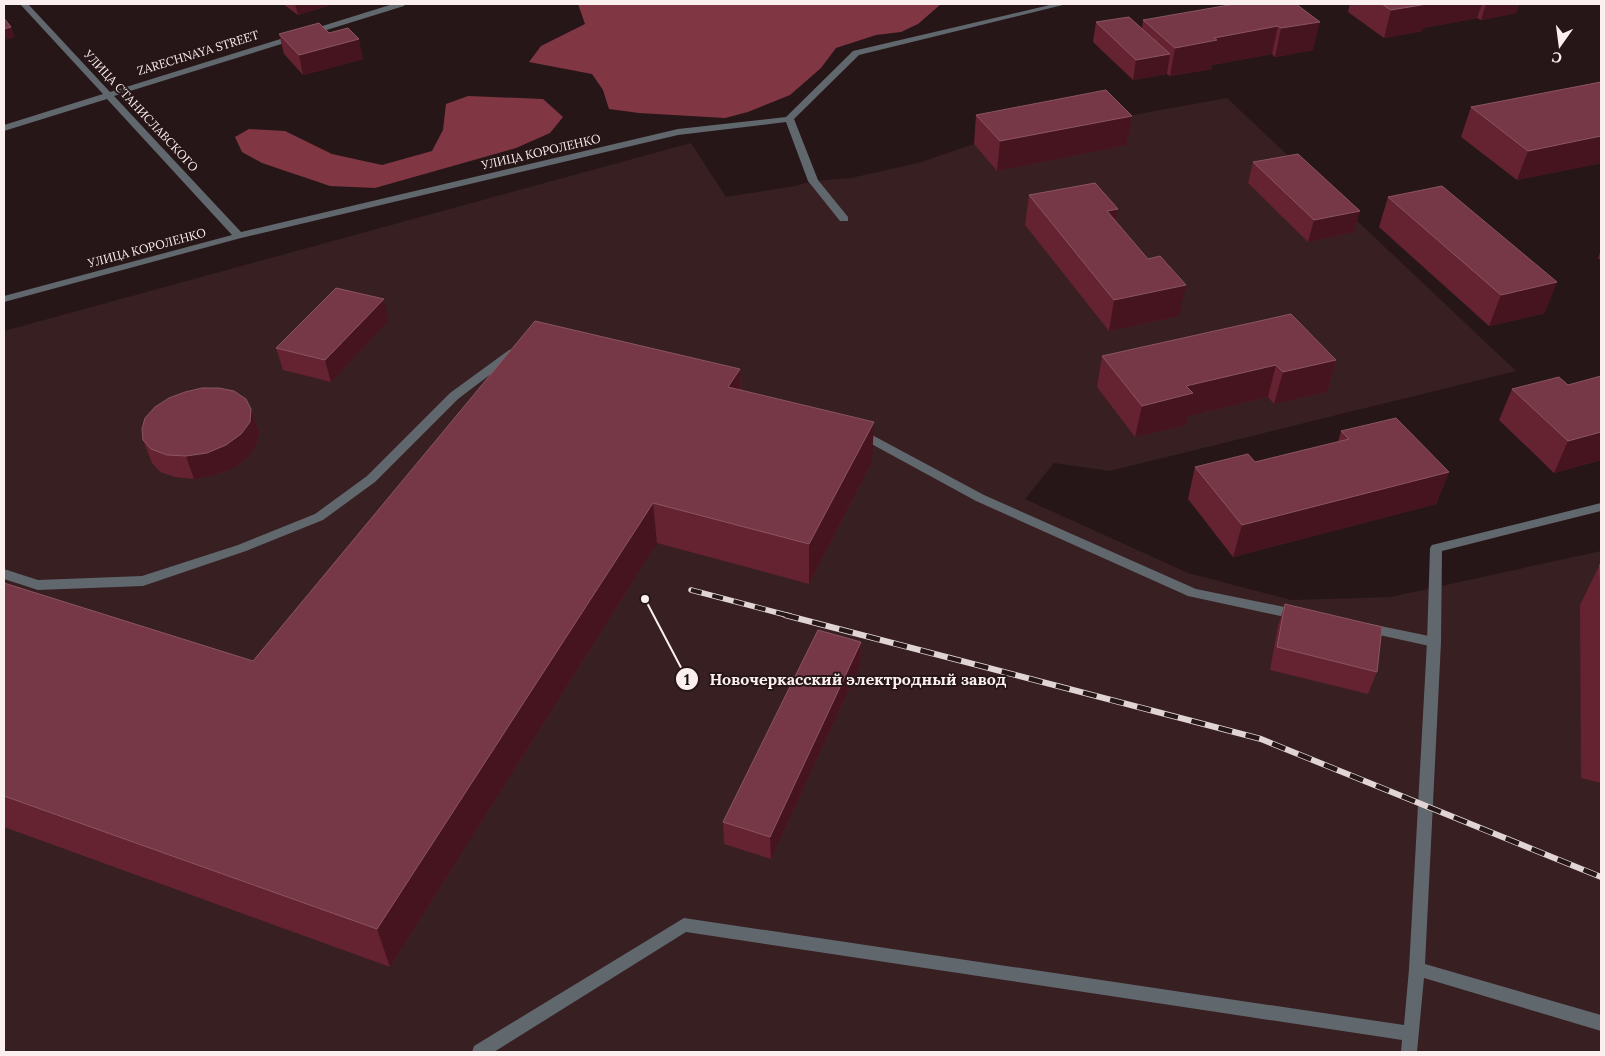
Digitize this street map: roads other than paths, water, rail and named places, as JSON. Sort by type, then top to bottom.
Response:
[{"type":"street","name":"УЛИЦА СТАНИСЛАВСКОГО","points":[[24,4],[239,236]]},
{"type":"street","name":"ZARECHNAYA STREET","points":[[4,128],[401,4]]},
{"type":"street","points":[[844,219],[813,182],[789,120],[856,53],[1063,4]]},
{"type":"street","name":"УЛИЦА КОРОЛЕНКО","points":[[4,299],[239,236],[678,132],[789,120]]},
{"type":"street","points":[[4,574],[38,585],[143,581],[242,548],[319,518],[371,479],[454,396],[513,352],[530,350]]},
{"type":"street","points":[[844,424],[980,498],[1193,593],[1309,616]]},
{"type":"street","points":[[1409,1052],[1417,969],[1434,642],[1436,548],[1601,507]]},
{"type":"street","points":[[1357,626],[1434,642]]},
{"type":"street","points":[[480,1052],[684,926],[1411,1034]]},
{"type":"street","points":[[1417,969],[1601,1023]]},
{"type":"railway","points":[[691,590],[790,616]]},
{"type":"railway","points":[[785,615],[1261,739],[1601,877]]},
{"type":"place","name":"Новочеркасский электродный завод","points":[[645,599]]}]
